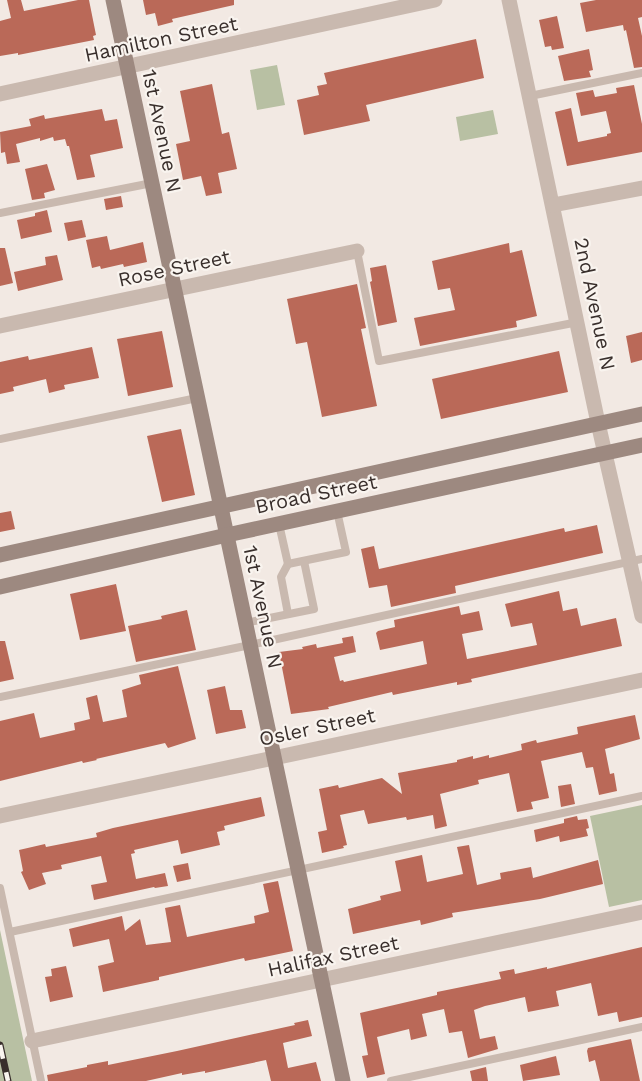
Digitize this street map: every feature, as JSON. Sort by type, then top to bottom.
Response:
[{"type":"main road","name":"1st Avenue N","points":[[113,0],[343,1081]]},
{"type":"main road","name":"Broad Street","points":[[0,555],[642,414]]},
{"type":"main road","name":"Broad Street","points":[[0,586],[642,445]]},
{"type":"street","name":"Hamilton Street","points":[[0,94],[435,0]]},
{"type":"street","name":"2nd Avenue N","points":[[509,0],[598,423],[636,560],[642,616]]},
{"type":"street","points":[[553,205],[642,188]]},
{"type":"street","name":"Rose Street","points":[[0,326],[357,251]]},
{"type":"street","name":"Osler Street","points":[[0,816],[642,680]]},
{"type":"street","name":"Halifax Street","points":[[32,1041],[642,912]]},
{"type":"lane","points":[[530,96],[642,73]]},
{"type":"lane","points":[[0,213],[152,183]]},
{"type":"lane","points":[[357,251],[380,361],[578,322]]},
{"type":"lane","points":[[0,439],[197,398]]},
{"type":"lane","points":[[288,564],[346,552],[337,511]]},
{"type":"lane","points":[[279,524],[288,564],[280,577],[288,614]]},
{"type":"lane","points":[[0,697],[250,645],[636,560]]},
{"type":"lane","points":[[245,623],[314,609],[304,561]]},
{"type":"lane","points":[[10,932],[642,796]]},
{"type":"lane","points":[[0,888],[41,1081]]},
{"type":"lane","points":[[391,1081],[642,1027]]},
{"type":"green space","points":[[277,65],[285,105],[257,110],[250,70]]},
{"type":"green space","points":[[493,110],[498,134],[460,141],[456,117]]},
{"type":"green space","points":[[642,805],[642,900],[609,907],[590,816]]},
{"type":"green space","points":[[0,930],[32,1081],[0,1081]]},
{"type":"building","points":[[7,0],[21,0],[24,11],[78,0],[89,0],[96,35],[93,36],[94,40],[18,55],[18,53],[0,56],[0,21],[11,18]]},
{"type":"building","points":[[143,0],[234,0],[234,5],[172,19],[173,22],[158,26],[155,13],[146,15]]},
{"type":"building","points":[[596,0],[642,0],[642,17],[638,18],[642,36],[642,67],[634,68],[623,25],[586,32],[580,3]]},
{"type":"building","points":[[557,16],[564,48],[552,50],[551,46],[545,47],[539,20]]},
{"type":"building","points":[[476,39],[484,78],[366,105],[370,121],[304,135],[297,100],[319,95],[317,86],[327,84],[324,73]]},
{"type":"building","points":[[589,49],[593,70],[589,71],[591,77],[564,81],[558,56]]},
{"type":"building","points":[[212,84],[222,134],[229,132],[237,169],[218,173],[222,193],[206,196],[201,176],[183,180],[176,144],[190,141],[180,91]]},
{"type":"building","points":[[634,85],[642,124],[642,152],[567,166],[555,112],[571,108],[578,142],[607,136],[611,133],[606,111],[581,116],[576,93],[593,90],[595,97],[617,93],[616,88]]},
{"type":"building","points":[[102,109],[105,121],[117,119],[123,148],[90,155],[95,177],[77,180],[69,146],[65,139],[54,141],[53,137],[40,141],[40,138],[16,144],[20,162],[7,164],[5,152],[1,153],[0,132],[31,126],[29,119],[44,115],[45,119]]},
{"type":"building","points":[[47,164],[55,190],[44,193],[45,198],[32,200],[25,169]]},
{"type":"building","points":[[121,196],[123,207],[106,210],[104,199]]},
{"type":"building","points":[[47,210],[52,232],[21,239],[17,220],[35,216],[35,213]]},
{"type":"building","points":[[82,220],[86,237],[68,241],[64,223]]},
{"type":"building","points":[[107,236],[110,250],[143,242],[147,262],[124,267],[123,264],[101,269],[100,266],[92,268],[86,240]]},
{"type":"building","points":[[509,243],[510,253],[522,250],[537,316],[516,321],[517,327],[420,346],[414,318],[455,310],[450,288],[438,290],[432,261]]},
{"type":"building","points":[[0,248],[5,248],[13,283],[0,286]]},
{"type":"building","points":[[57,255],[63,280],[18,291],[14,272],[46,265],[45,257]]},
{"type":"building","points":[[386,265],[397,322],[378,326],[370,282],[372,281],[370,268]]},
{"type":"building","points":[[357,284],[366,328],[361,329],[377,406],[322,417],[307,342],[296,344],[287,299]]},
{"type":"building","points":[[162,331],[173,387],[128,396],[117,339]]},
{"type":"building","points":[[642,332],[642,360],[631,363],[626,336]]},
{"type":"building","points":[[92,347],[99,378],[64,385],[65,389],[49,393],[46,379],[13,387],[14,391],[0,394],[0,362],[28,356],[29,360]]},
{"type":"building","points":[[559,351],[568,392],[441,419],[432,379]]},
{"type":"building","points":[[181,429],[195,495],[162,502],[147,436]]},
{"type":"building","points":[[11,511],[15,529],[0,532],[0,513]]},
{"type":"building","points":[[597,525],[603,553],[455,586],[456,593],[391,607],[387,585],[369,588],[361,549],[374,546],[379,569],[564,528],[565,532]]},
{"type":"building","points":[[116,584],[126,631],[80,640],[70,594]]},
{"type":"building","points":[[559,591],[563,611],[577,608],[581,626],[616,618],[622,646],[471,679],[472,682],[457,685],[457,682],[393,695],[392,692],[328,707],[329,709],[291,714],[279,652],[303,649],[302,647],[316,644],[317,648],[343,643],[342,638],[353,636],[356,652],[334,657],[340,681],[344,682],[427,664],[423,641],[380,650],[376,633],[395,627],[394,620],[459,606],[461,615],[479,611],[483,630],[462,634],[467,659],[537,645],[532,623],[511,627],[505,604]]},
{"type":"building","points":[[187,610],[196,650],[136,662],[128,626],[162,619],[161,616]]},
{"type":"building","points":[[0,641],[5,641],[14,679],[0,682]]},
{"type":"building","points":[[178,666],[196,739],[168,748],[165,743],[0,781],[0,721],[34,713],[40,738],[75,730],[74,723],[90,719],[86,698],[97,695],[103,722],[127,717],[122,690],[141,684],[139,675]]},
{"type":"building","points":[[225,686],[230,710],[242,710],[246,728],[216,734],[207,690]]},
{"type":"building","points":[[635,715],[640,739],[605,749],[610,774],[614,773],[617,791],[599,795],[593,767],[586,768],[582,752],[541,761],[549,798],[531,802],[533,809],[517,812],[509,773],[478,780],[479,784],[440,794],[447,826],[435,829],[433,815],[368,824],[364,810],[340,815],[347,845],[343,846],[344,848],[322,853],[318,832],[327,830],[319,789],[338,785],[339,788],[382,778],[402,794],[398,773],[457,762],[457,760],[473,756],[473,759],[489,755],[489,758],[522,750],[521,744],[578,734],[577,727]]},
{"type":"building","points":[[571,784],[575,804],[561,807],[558,786]]},
{"type":"building","points":[[261,797],[265,816],[224,826],[225,830],[217,832],[220,845],[181,854],[178,840],[134,850],[135,853],[131,854],[136,879],[165,873],[168,886],[94,900],[91,885],[107,882],[101,856],[61,865],[62,869],[42,873],[46,884],[29,890],[21,872],[23,871],[19,850],[97,837],[96,833],[113,828]]},
{"type":"building","points":[[577,816],[578,820],[587,819],[588,836],[560,842],[559,836],[536,842],[534,830],[564,823],[564,819]]},
{"type":"building","points":[[469,845],[477,885],[501,879],[500,873],[531,867],[533,878],[598,860],[603,884],[540,899],[452,913],[453,917],[421,925],[420,920],[353,934],[348,909],[381,900],[380,896],[401,891],[395,861],[422,855],[427,882],[463,874],[457,847]]},
{"type":"building","points":[[188,863],[191,879],[177,882],[173,866]]},
{"type":"building","points":[[278,881],[293,951],[245,961],[244,958],[103,992],[98,966],[114,962],[109,939],[73,947],[69,929],[122,916],[125,931],[140,919],[146,945],[171,942],[165,908],[180,905],[187,937],[255,923],[254,916],[269,912],[263,884]]},
{"type":"building","points":[[642,947],[642,1017],[619,1022],[617,1012],[598,1016],[591,983],[556,991],[559,1006],[528,1012],[525,997],[485,1006],[474,1010],[480,1039],[495,1036],[498,1049],[468,1058],[462,1031],[449,1033],[444,1009],[422,1014],[427,1036],[411,1040],[409,1029],[377,1037],[385,1074],[367,1078],[362,1056],[368,1055],[360,1013],[437,995],[437,992],[501,979],[499,972],[514,969],[515,974],[547,967],[547,969]]},
{"type":"building","points":[[66,966],[73,997],[50,1002],[45,977],[52,976],[51,969]]},
{"type":"building","points":[[308,1020],[312,1036],[283,1043],[288,1068],[316,1062],[321,1081],[271,1081],[266,1060],[205,1073],[205,1071],[182,1075],[182,1073],[146,1081],[48,1081],[47,1075],[87,1067],[87,1065],[108,1061],[108,1065],[177,1051],[295,1025],[294,1023]]},
{"type":"building","points":[[631,1039],[640,1081],[600,1081],[595,1060],[589,1062],[588,1048]]},
{"type":"building","points":[[556,1056],[560,1075],[523,1081],[520,1065]]},
{"type":"building","points":[[486,1067],[488,1081],[472,1081],[470,1071]]},
{"type":"railway","points":[[0,1045],[8,1081]]}]
